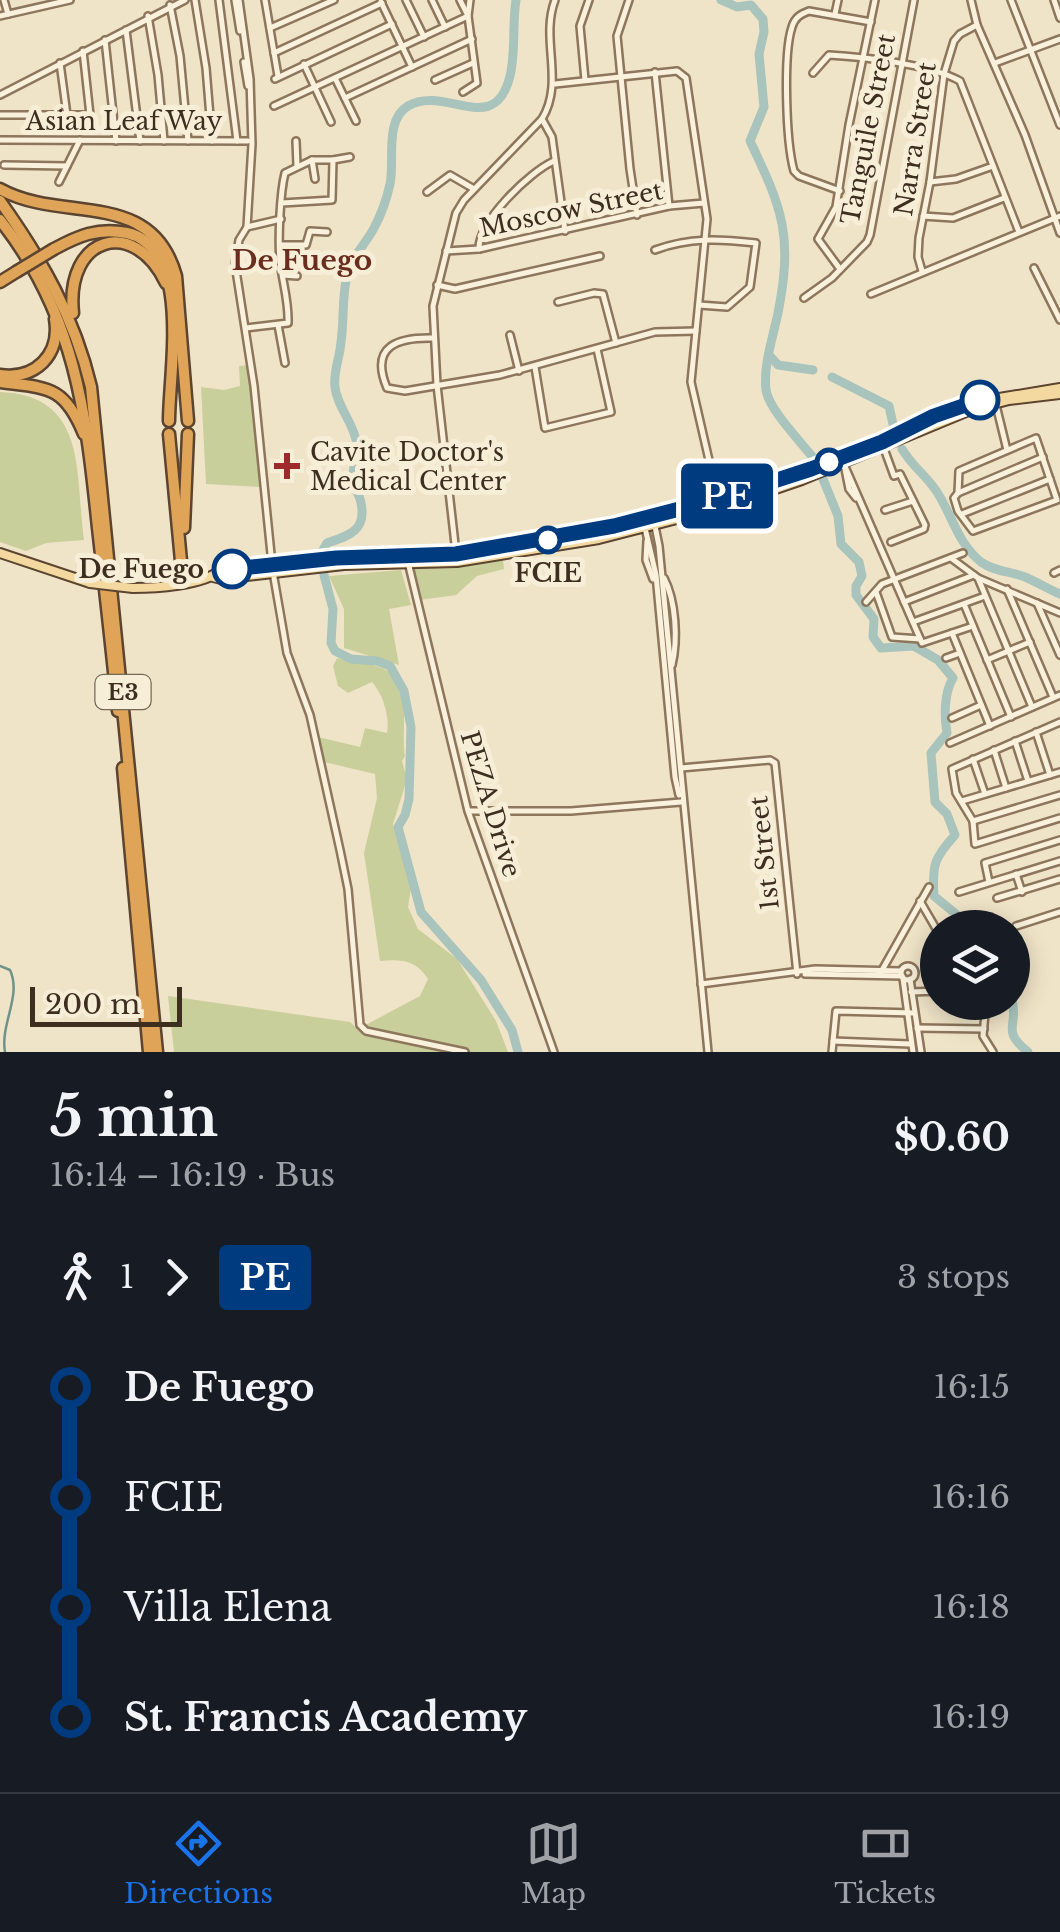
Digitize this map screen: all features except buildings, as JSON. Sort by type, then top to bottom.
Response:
[{"type":"highway","points":[[0,189],[20,200],[137,222],[152,231],[165,250],[177,284],[188,428],[183,582]]},
{"type":"highway","name":"E3","points":[[0,202],[44,264],[76,334],[90,387],[157,1052]]},
{"type":"highway","name":"E3","points":[[0,220],[46,290],[76,368],[90,450],[120,721],[149,1052]]},
{"type":"highway","points":[[0,282],[79,229],[111,225],[144,233],[165,250]]},
{"type":"highway","points":[[52,246],[91,232],[114,232],[138,236],[152,246],[164,263],[170,294],[170,428],[183,582]]},
{"type":"highway","points":[[76,334],[73,276],[80,261],[97,248],[118,243],[140,249],[162,275],[170,294]]},
{"type":"highway","points":[[0,274],[15,269]]},
{"type":"highway","points":[[0,378],[27,373],[44,362],[52,350],[56,327],[46,290]]},
{"type":"highway","points":[[0,378],[41,386],[59,395],[73,412],[90,450]]},
{"type":"main road","points":[[336,562],[457,558],[646,523],[827,467],[995,403],[1060,391]]},
{"type":"main road","points":[[0,553],[90,583],[133,588],[336,562],[457,558]]},
{"type":"street","points":[[4,0],[8,14]]},
{"type":"street","points":[[29,0],[31,9]]},
{"type":"street","points":[[0,16],[70,0]]},
{"type":"street","points":[[0,95],[185,0]]},
{"type":"street","points":[[195,0],[212,141]]},
{"type":"street","points":[[220,0],[237,141]]},
{"type":"street","points":[[237,0],[249,86],[252,144],[247,228],[239,240],[234,264],[246,328],[272,568],[287,652],[310,715],[340,850],[360,1024],[366,1032],[465,1052]]},
{"type":"street","points":[[276,0],[266,2],[276,78],[392,24]]},
{"type":"street","points":[[270,28],[334,0]]},
{"type":"street","points":[[406,0],[424,37]]},
{"type":"street","points":[[432,0],[445,27]]},
{"type":"street","points":[[460,0],[468,16],[477,84],[462,92]]},
{"type":"street","points":[[468,16],[470,0]]},
{"type":"street","points":[[457,558],[437,385],[433,306],[456,213],[542,120],[552,104],[550,28],[555,0]]},
{"type":"street","points":[[584,80],[580,26],[590,0]]},
{"type":"street","points":[[629,0],[617,36],[638,215]]},
{"type":"street","points":[[835,14],[838,0]]},
{"type":"street","points":[[840,268],[818,239],[833,216],[840,191],[875,0]]},
{"type":"street","name":"Tanguile Street","points":[[804,298],[832,278],[870,235],[914,0]]},
{"type":"street","points":[[971,0],[977,24],[1059,219],[1060,234]]},
{"type":"street","points":[[1011,0],[1060,126]]},
{"type":"street","points":[[1054,0],[1060,18]]},
{"type":"street","points":[[274,53],[381,1],[412,66]]},
{"type":"street","points":[[170,6],[180,56],[188,141]]},
{"type":"street","points":[[840,191],[799,176],[792,160],[788,134],[792,28],[801,14],[810,11],[871,22]]},
{"type":"street","points":[[148,16],[164,141]]},
{"type":"street","points":[[274,106],[468,16]]},
{"type":"street","name":"Narra Street","points":[[922,271],[918,258],[944,74],[954,41],[977,24]]},
{"type":"street","points":[[126,28],[140,141]]},
{"type":"street","points":[[344,98],[472,39]]},
{"type":"street","points":[[995,63],[1060,39]]},
{"type":"street","points":[[105,40],[116,141]]},
{"type":"street","points":[[0,116],[91,114],[83,51]]},
{"type":"street","points":[[813,73],[828,55],[864,57],[944,74],[962,84],[1020,232]]},
{"type":"street","points":[[435,80],[474,62]]},
{"type":"street","points":[[60,63],[67,115]]},
{"type":"street","points":[[304,64],[331,122]]},
{"type":"street","points":[[554,84],[677,71],[686,78],[706,238],[691,382],[719,503]]},
{"type":"street","points":[[656,72],[669,206]]},
{"type":"street","points":[[335,78],[356,121]]},
{"type":"street","points":[[249,86],[262,82]]},
{"type":"street","points":[[542,120],[552,137],[565,231]]},
{"type":"street","name":"Asian Leaf Way","points":[[0,138],[248,141]]},
{"type":"street","points":[[59,182],[80,140]]},
{"type":"street","points":[[296,141],[297,166]]},
{"type":"street","points":[[246,328],[288,323],[280,246],[285,173],[312,160],[350,157]]},
{"type":"street","points":[[312,160],[315,179]]},
{"type":"street","points":[[282,202],[332,200],[333,160]]},
{"type":"street","points":[[478,250],[481,230],[538,168],[554,161]]},
{"type":"street","points":[[4,165],[67,166]]},
{"type":"street","points":[[930,182],[948,181],[993,166]]},
{"type":"street","points":[[427,192],[450,175],[474,190]]},
{"type":"street","points":[[923,216],[952,218],[1004,198]]},
{"type":"street","name":"Moscow Street","points":[[446,251],[478,250],[669,206],[704,204]]},
{"type":"street","points":[[247,228],[281,219]]},
{"type":"street","points":[[871,294],[1059,219]]},
{"type":"street","points":[[280,246],[307,245],[310,231],[327,232]]},
{"type":"street","points":[[655,250],[706,238],[756,243],[750,287],[727,307],[699,306]]},
{"type":"street","points":[[437,286],[455,289],[600,256]]},
{"type":"street","points":[[1034,268],[1060,320]]},
{"type":"street","points":[[283,275],[297,276]]},
{"type":"street","points":[[558,302],[604,294],[616,342]]},
{"type":"street","points":[[278,326],[285,363]]},
{"type":"street","points":[[435,338],[394,342],[383,364],[384,384],[394,391],[437,385],[536,368],[668,330],[696,331]]},
{"type":"street","points":[[510,335],[519,371]]},
{"type":"street","points":[[536,368],[545,428],[612,412],[597,349]]},
{"type":"street","points":[[995,403],[1009,449]]},
{"type":"street","points":[[958,493],[960,471],[1036,438],[1043,457],[1057,499],[1052,502],[976,532],[954,498],[1043,457]]},
{"type":"street","points":[[883,445],[894,476],[900,474],[925,527],[891,542]]},
{"type":"street","points":[[842,461],[849,489],[861,504],[921,641]]},
{"type":"street","points":[[962,514],[1050,479]]},
{"type":"street","points":[[885,510],[912,500]]},
{"type":"street","points":[[646,523],[646,560],[658,598],[708,1052]]},
{"type":"street","points":[[646,523],[670,591],[676,650],[671,668],[682,768],[681,802]]},
{"type":"street","points":[[866,602],[894,579],[963,553]]},
{"type":"street","points":[[951,558],[976,576],[1060,613]]},
{"type":"street","name":"PEZA Drive","points":[[408,562],[468,811],[554,1052]]},
{"type":"street","points":[[904,602],[976,576]]},
{"type":"street","points":[[976,576],[1032,708]]},
{"type":"street","points":[[950,743],[1057,697],[1008,589]]},
{"type":"street","points":[[876,591],[892,637],[921,641],[973,626]]},
{"type":"street","points":[[913,622],[984,596]]},
{"type":"street","points":[[1036,602],[1060,656]]},
{"type":"street","points":[[964,604],[1010,717]]},
{"type":"street","points":[[952,633],[990,726]]},
{"type":"street","points":[[987,660],[1030,642]]},
{"type":"street","points":[[946,658],[960,653]]},
{"type":"street","points":[[952,718],[981,705]]},
{"type":"street","points":[[1060,723],[952,769],[956,794],[973,821],[975,844],[1060,818]]},
{"type":"street","points":[[1036,732],[1050,775]]},
{"type":"street","points":[[1015,741],[1028,781]]},
{"type":"street","points":[[994,750],[1006,788]]},
{"type":"street","points":[[973,759],[985,794]]},
{"type":"street","name":"1st Street","points":[[682,768],[770,760],[775,764],[797,974]]},
{"type":"street","points":[[962,801],[1060,772]]},
{"type":"street","points":[[973,821],[1060,795]]},
{"type":"street","points":[[468,811],[571,812],[681,802]]},
{"type":"street","points":[[988,882],[984,863],[1060,840]]},
{"type":"street","points":[[959,892],[1060,861]]},
{"type":"street","points":[[1016,874],[1022,892]]},
{"type":"street","points":[[997,898],[1060,879]]},
{"type":"street","points":[[881,973],[929,887]]},
{"type":"street","points":[[920,901],[925,910]]},
{"type":"street","points":[[1030,922],[1060,912]]},
{"type":"street","points":[[701,984],[797,974],[904,976]]},
{"type":"street","points":[[904,976],[910,992],[913,1052]]},
{"type":"street","points":[[904,976],[922,1052]]},
{"type":"street","points":[[910,992],[920,992]]},
{"type":"street","points":[[832,1052],[836,1011],[910,1013]]},
{"type":"street","points":[[986,1020],[985,1041],[993,1052]]},
{"type":"street","points":[[916,1028],[984,1028]]},
{"type":"street","points":[[832,1042],[910,1044]]},
{"type":"green space","points":[[251,365],[260,487],[206,484],[201,387],[224,390],[240,386],[239,366]]},
{"type":"green space","points":[[0,392],[29,397],[49,407],[63,423],[77,466],[84,540],[46,543],[26,551],[0,542]]},
{"type":"green space","points":[[503,560],[504,569],[477,576],[456,595],[420,600],[412,569]]},
{"type":"green space","points":[[401,570],[411,605],[389,609],[399,665],[344,648],[344,609],[329,576]]},
{"type":"green space","points":[[337,658],[384,669],[399,685],[404,708],[402,761],[407,779],[393,824],[411,888],[408,907],[418,929],[457,959],[496,1021],[508,1052],[174,1052],[168,996],[350,1022],[358,1029],[420,996],[428,979],[407,962],[380,961],[364,853],[377,798],[375,774],[324,762],[318,737],[360,747],[365,728],[387,733],[387,720],[382,699],[372,682],[348,693],[338,686],[333,666]]},
{"type":"waterway","points":[[321,553],[327,543],[354,531],[361,520],[361,503],[353,476],[357,444],[336,394],[335,376],[348,273],[385,201],[396,121],[408,106],[422,101],[481,107],[493,104],[503,94],[512,67],[516,0]]},
{"type":"waterway","points":[[721,0],[737,7],[751,5],[763,19],[759,54],[764,107],[750,141],[777,205],[785,263],[767,361],[766,390],[779,416],[815,460]]},
{"type":"waterway","points":[[769,355],[778,365],[813,370]]},
{"type":"waterway","points":[[832,377],[889,406],[894,429]]},
{"type":"waterway","points":[[902,449],[936,490],[974,556],[992,568],[1025,577],[1060,594]]},
{"type":"waterway","points":[[823,479],[838,516],[841,544],[859,562],[862,576],[856,595],[874,619],[873,637],[881,648],[914,646],[938,660],[953,678],[946,705],[947,733],[931,753],[935,802],[947,814],[955,835],[936,862],[934,896],[951,910]]},
{"type":"waterway","points":[[324,575],[333,609],[331,643],[335,651],[351,659],[390,666],[404,691],[411,727],[409,799],[398,827],[421,912],[481,980],[512,1030],[518,1052]]},
{"type":"waterway","points":[[0,966],[10,970],[14,990],[5,1031],[5,1052]]},
{"type":"waterway","points":[[1013,1020],[1012,1033],[1028,1052]]},
{"type":"bus line","name":"PE","points":[[232,569],[336,558],[456,554],[614,526],[811,469],[980,400]]},
{"type":"place","name":"Cavite Doctor's Medical Center","points":[[287,466]]},
{"type":"place","name":"FCIE","points":[[548,540]]},
{"type":"place","name":"De Fuego","points":[[232,569]]},
{"type":"district","name":"De Fuego","points":[[302,260]]}]
